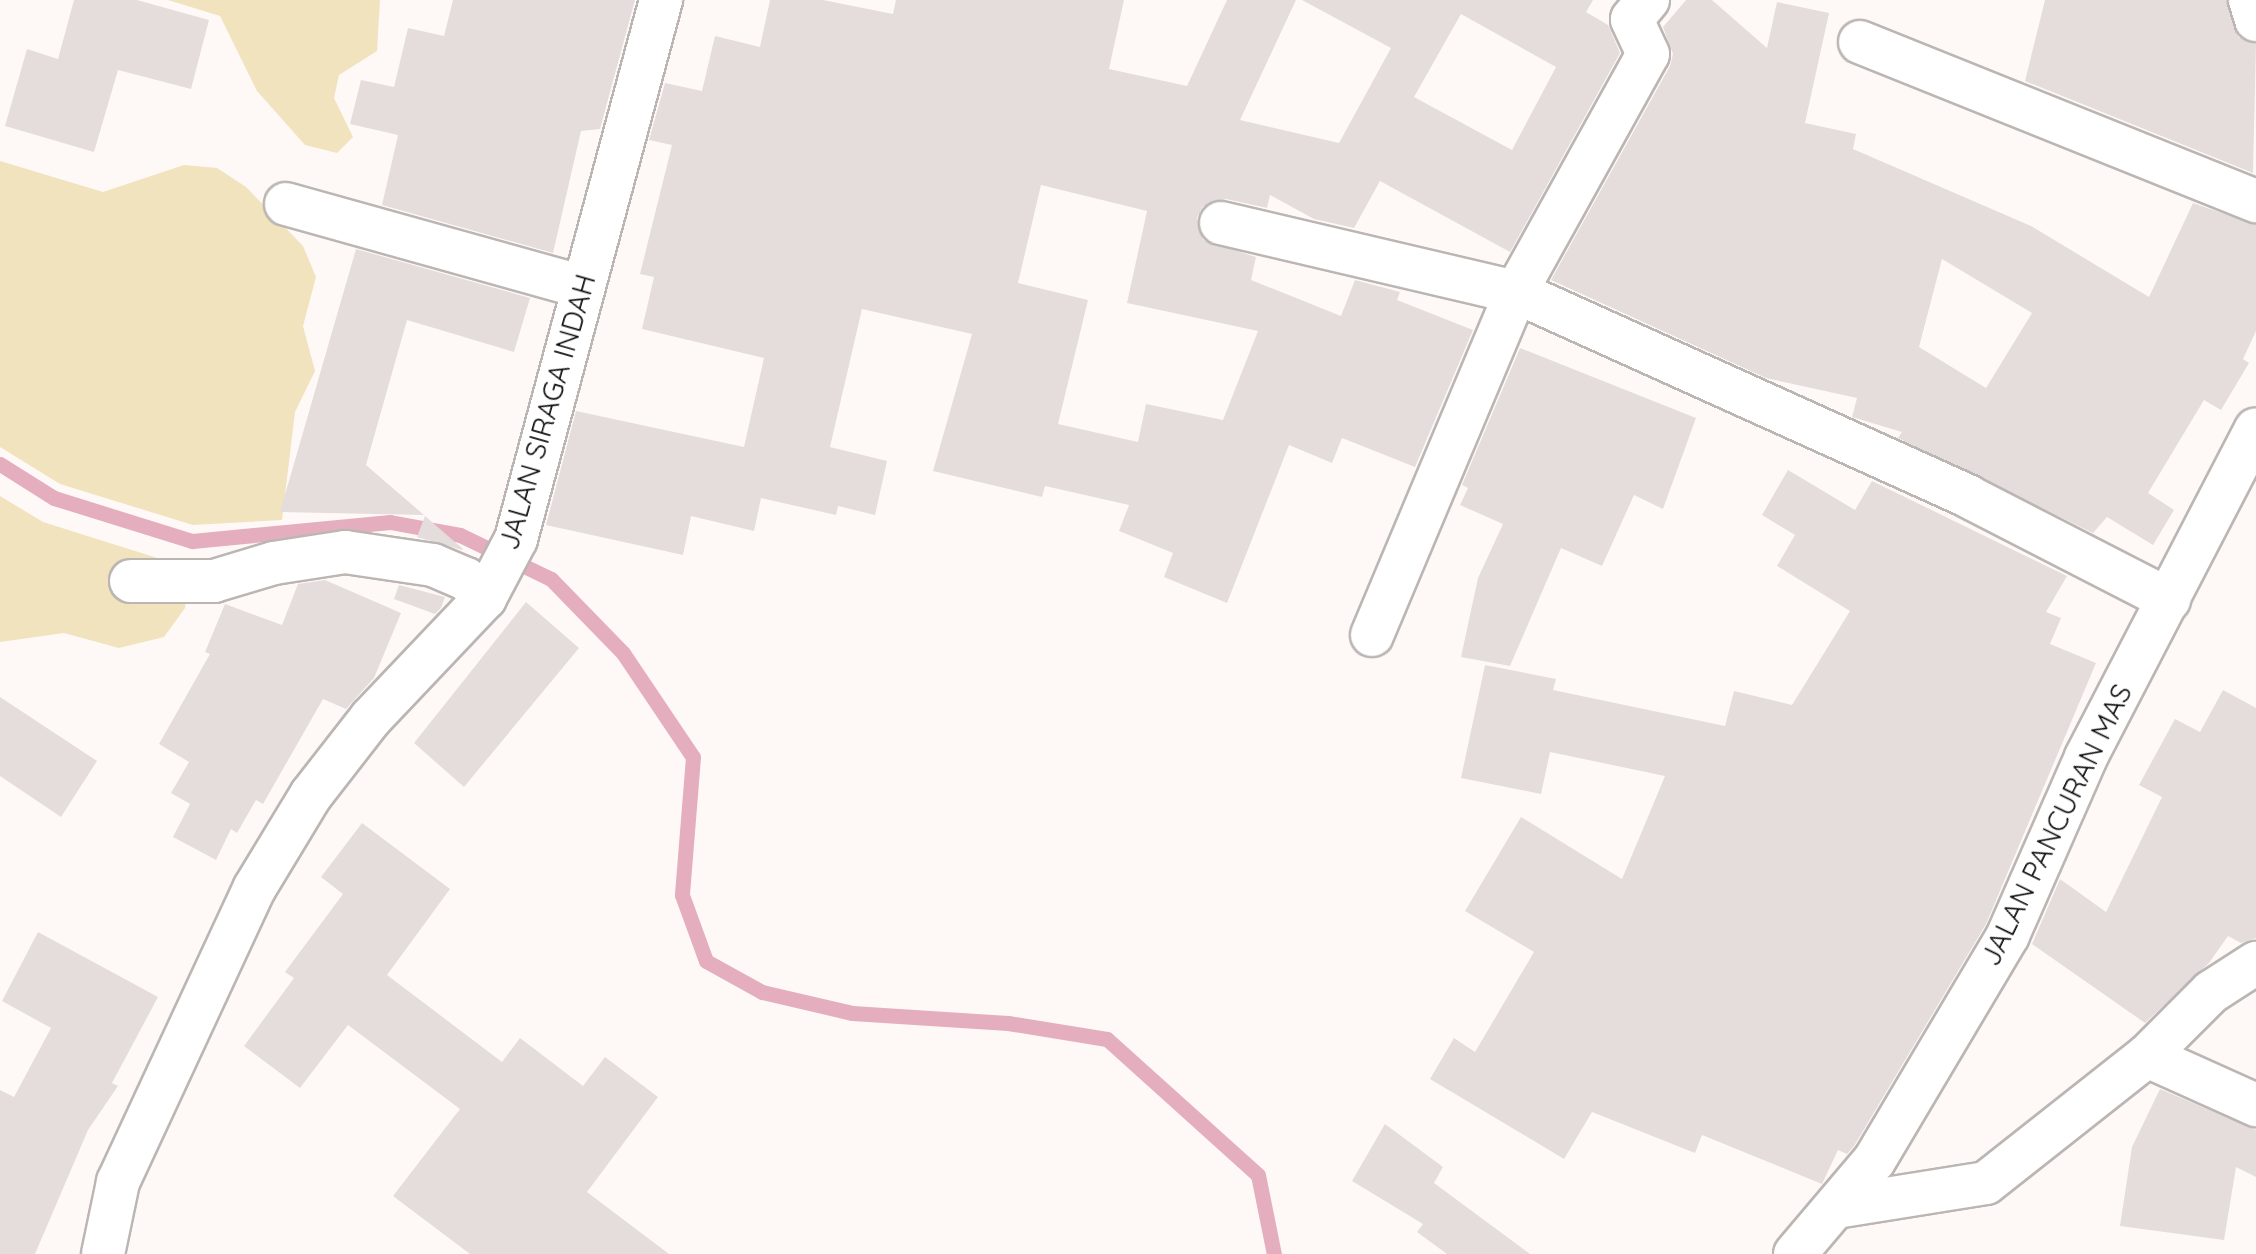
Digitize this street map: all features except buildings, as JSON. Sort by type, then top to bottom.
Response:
[{"type":"street","name":"JALAN SIRAGA INDAH","points":[[103,1254],[118,1182],[254,889],[311,796],[371,718],[489,593],[516,539],[662,0]]},
{"type":"street","points":[[1372,635],[1516,292],[1648,54],[1632,20],[1648,0]]},
{"type":"street","points":[[2250,0],[2256,20]]},
{"type":"street","points":[[1860,42],[2256,201]]},
{"type":"street","points":[[286,204],[583,287]]},
{"type":"street","points":[[1220,224],[1516,292],[1969,498],[2169,600]]},
{"type":"street","name":"JALAN PANCURAN MAS","points":[[1795,1254],[1874,1160],[2008,935],[2086,757],[2256,429]]},
{"type":"street","points":[[132,581],[214,581],[274,563],[345,552],[433,565],[489,593]]},
{"type":"street","points":[[1836,1207],[1986,1183],[2148,1056],[2211,992],[2256,963]]},
{"type":"street","points":[[2148,1056],[2256,1106]]},
{"type":"shaded area","points":[[168,0],[380,0],[377,51],[339,75],[334,98],[353,137],[337,153],[305,145],[257,91],[220,16]]},
{"type":"shaded area","points":[[0,161],[103,192],[184,165],[217,168],[246,187],[303,246],[316,277],[303,326],[315,371],[295,412],[282,520],[193,525],[60,484],[0,447]]},
{"type":"shaded area","points":[[0,496],[43,522],[189,568],[185,608],[164,637],[119,648],[64,633],[0,642]]},
{"type":"waterway","points":[[0,464],[54,498],[192,541],[390,522],[460,535],[551,579],[623,653],[693,757],[682,895],[706,961],[762,992],[852,1013],[1008,1023],[1107,1039],[1258,1175],[1274,1254]]}]
